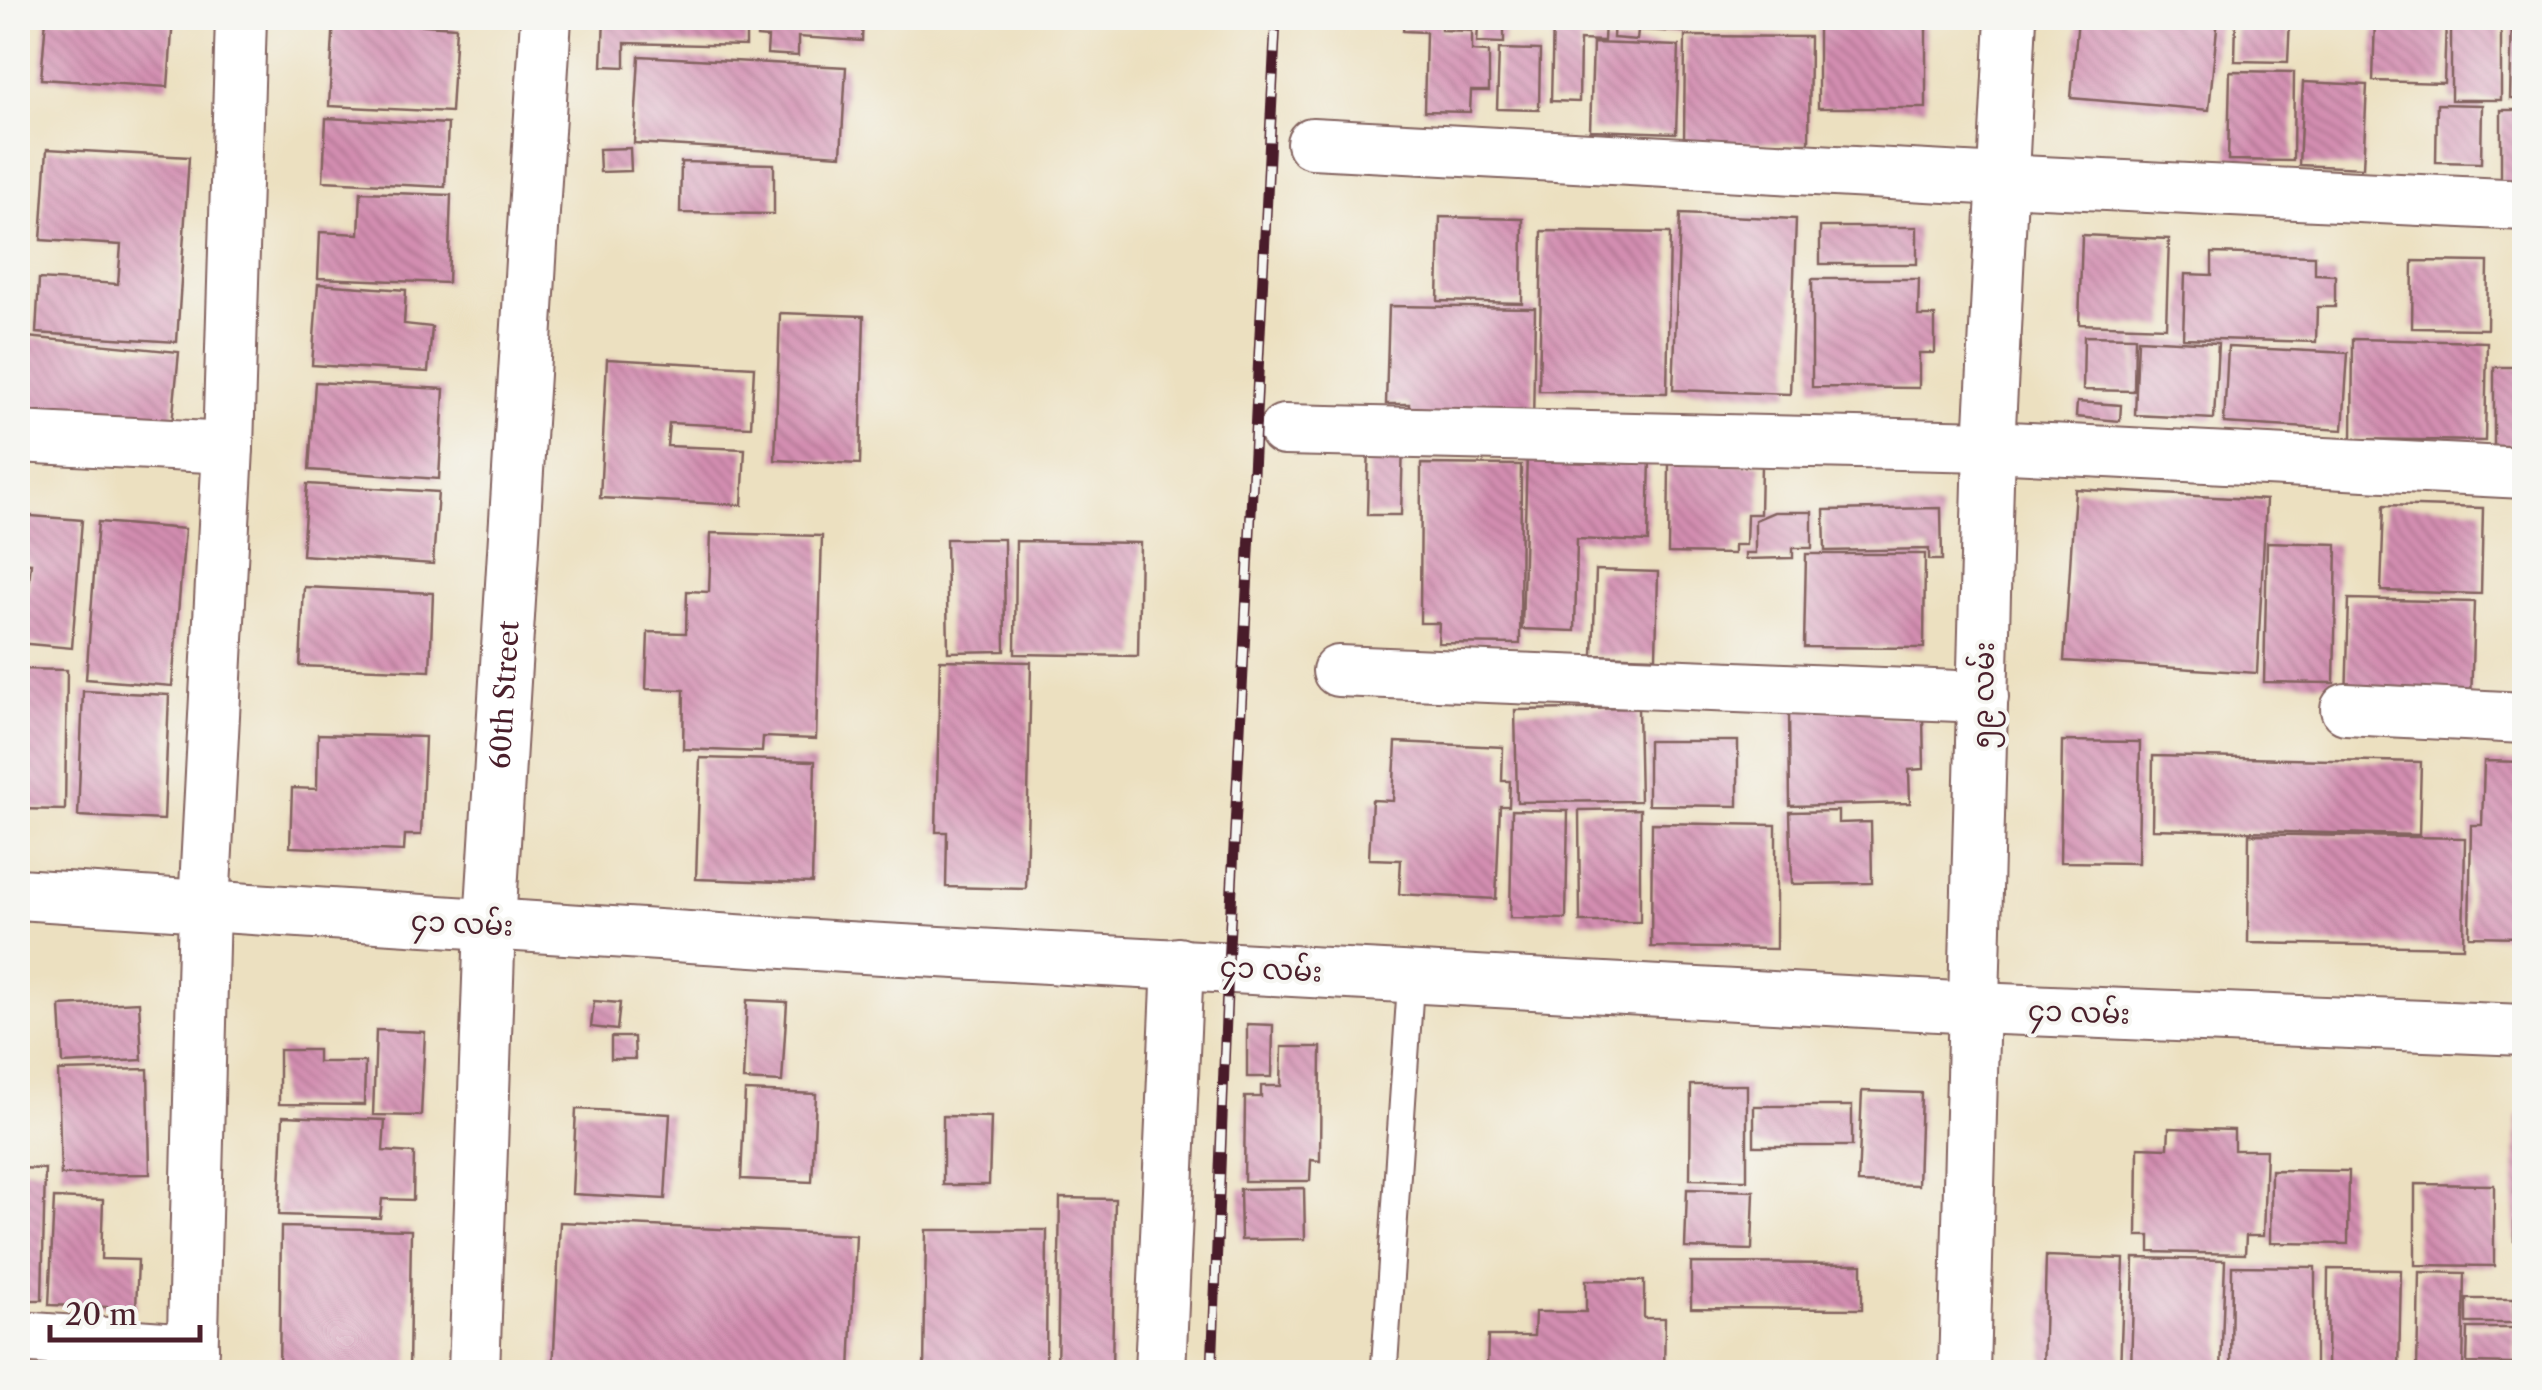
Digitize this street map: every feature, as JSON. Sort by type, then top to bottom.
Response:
[{"type":"street","points":[[18,1337],[192,1361],[204,907],[228,448],[241,18]]},
{"type":"street","name":"60th Street","points":[[474,1372],[490,924],[546,18]]},
{"type":"street","name":"၅၉ လမ်း","points":[[1964,1372],[1989,446],[2011,18]]},
{"type":"street","points":[[1312,143],[2524,205]]},
{"type":"street","points":[[1284,430],[1989,446],[2524,473]]},
{"type":"street","points":[[18,436],[228,448]]},
{"type":"street","points":[[1338,671],[1984,696]]},
{"type":"street","points":[[2346,709],[2524,718]]},
{"type":"street","name":"၄၁ လမ်း","points":[[18,894],[846,947],[1975,1008],[2524,1030]]},
{"type":"street","points":[[1160,1372],[1178,964]]},
{"type":"lane","points":[[1384,1372],[1411,977]]},
{"type":"building","points":[[46,18],[173,18],[168,87],[41,79]]},
{"type":"building","points":[[334,18],[410,18],[410,24],[456,27],[451,112],[329,106]]},
{"type":"building","points":[[604,18],[746,18],[746,46],[625,43],[625,67],[602,66]]},
{"type":"building","points":[[758,18],[863,18],[862,41],[798,37],[798,56],[767,54],[768,38],[757,37]]},
{"type":"building","points":[[1404,18],[1441,18],[1441,30],[1472,31],[1472,51],[1489,52],[1489,91],[1471,91],[1470,112],[1424,111],[1426,32],[1403,31]]},
{"type":"building","points":[[1451,18],[1504,18],[1504,43],[1477,42],[1478,27],[1451,27]]},
{"type":"building","points":[[1614,18],[1685,18],[1684,32],[1638,30],[1637,40],[1613,38]]},
{"type":"building","points":[[1818,18],[1891,18],[1891,25],[1926,25],[1926,108],[1818,108]]},
{"type":"building","points":[[2078,18],[2218,18],[2209,110],[2071,98]]},
{"type":"building","points":[[2236,18],[2290,18],[2288,62],[2235,61]]},
{"type":"building","points":[[2375,18],[2446,20],[2444,83],[2373,81]]},
{"type":"building","points":[[2512,18],[2524,18],[2524,99],[2510,99]]},
{"type":"building","points":[[1553,19],[1605,21],[1604,41],[1580,40],[1579,102],[1551,101]]},
{"type":"building","points":[[2451,22],[2501,22],[2501,100],[2451,100]]},
{"type":"building","points":[[1685,36],[1810,37],[1809,143],[1684,142]]},
{"type":"building","points":[[1593,43],[1679,46],[1676,133],[1590,130]]},
{"type":"building","points":[[18,44],[23,44],[21,80],[18,80]]},
{"type":"building","points":[[1499,49],[1540,50],[1539,110],[1497,109]]},
{"type":"building","points":[[639,56],[846,67],[841,155],[634,143]]},
{"type":"building","points":[[2230,71],[2294,72],[2293,161],[2228,160]]},
{"type":"building","points":[[2303,82],[2367,85],[2363,168],[2299,165]]},
{"type":"building","points":[[2437,104],[2482,105],[2481,163],[2436,162]]},
{"type":"building","points":[[2501,110],[2524,110],[2524,188],[2501,188]]},
{"type":"building","points":[[326,118],[448,124],[445,187],[323,181]]},
{"type":"building","points":[[630,148],[631,171],[600,172],[599,149]]},
{"type":"building","points":[[47,149],[189,157],[177,342],[36,333],[39,279],[118,284],[121,245],[41,240]]},
{"type":"building","points":[[681,162],[774,164],[774,214],[680,213]]},
{"type":"building","points":[[361,192],[451,195],[448,283],[318,278],[320,232],[359,234]]},
{"type":"building","points":[[1680,214],[1796,219],[1790,394],[1673,390]]},
{"type":"building","points":[[1440,217],[1523,219],[1522,303],[1438,301]]},
{"type":"building","points":[[1820,227],[1917,227],[1917,264],[1820,264]]},
{"type":"building","points":[[1542,231],[1670,233],[1667,393],[1539,391]]},
{"type":"building","points":[[2082,235],[2169,239],[2166,327],[2079,324]]},
{"type":"building","points":[[2212,253],[2315,256],[2315,274],[2335,275],[2335,307],[2317,307],[2316,342],[2183,338],[2185,274],[2212,275]]},
{"type":"building","points":[[2413,261],[2488,262],[2487,329],[2412,328]]},
{"type":"building","points":[[1812,279],[1919,279],[1918,316],[1935,316],[1935,353],[1919,353],[1919,388],[1812,387]]},
{"type":"building","points":[[318,284],[406,290],[404,324],[432,327],[428,372],[312,365]]},
{"type":"building","points":[[1389,306],[1535,308],[1533,426],[1409,425],[1409,404],[1386,404]]},
{"type":"building","points":[[780,313],[864,316],[860,464],[775,460]]},
{"type":"building","points":[[2084,336],[2135,337],[2134,391],[2083,390]]},
{"type":"building","points":[[27,337],[179,352],[172,425],[20,411]]},
{"type":"building","points":[[2138,339],[2218,343],[2214,419],[2135,415]]},
{"type":"building","points":[[2353,339],[2487,342],[2485,441],[2352,439]]},
{"type":"building","points":[[2228,347],[2348,353],[2343,430],[2224,423]]},
{"type":"building","points":[[607,359],[754,367],[751,427],[669,423],[667,446],[745,449],[742,505],[600,498]]},
{"type":"building","points":[[2494,367],[2524,367],[2524,446],[2494,446]]},
{"type":"building","points":[[315,382],[444,389],[439,479],[309,470]]},
{"type":"building","points":[[2077,402],[2121,405],[2120,421],[2076,417]]},
{"type":"building","points":[[1369,441],[1403,442],[1401,515],[1367,515]]},
{"type":"building","points":[[1527,453],[1650,456],[1648,542],[1577,539],[1575,631],[1522,629]]},
{"type":"building","points":[[1669,462],[1761,464],[1760,514],[1747,514],[1746,545],[1734,545],[1734,554],[1668,553]]},
{"type":"building","points":[[1421,464],[1521,465],[1520,644],[1438,643],[1439,623],[1420,623]]},
{"type":"building","points":[[307,484],[438,492],[433,564],[302,555]]},
{"type":"building","points":[[2075,489],[2266,500],[2257,673],[2064,661]]},
{"type":"building","points":[[2384,505],[2483,508],[2481,594],[2381,591]]},
{"type":"building","points":[[1941,508],[1942,560],[1929,560],[1929,549],[1825,551],[1824,510]]},
{"type":"building","points":[[1774,512],[1812,512],[1812,548],[1793,548],[1793,558],[1745,559],[1745,553],[1755,553],[1755,520]]},
{"type":"building","points":[[18,515],[82,520],[72,648],[18,643],[18,590],[28,591],[31,563],[18,562]]},
{"type":"building","points":[[98,522],[185,529],[172,686],[86,679]]},
{"type":"building","points":[[711,533],[822,536],[816,739],[763,737],[762,752],[683,749],[684,690],[646,689],[648,632],[686,633],[687,591],[709,592]]},
{"type":"building","points":[[946,539],[1004,539],[1005,651],[948,652]]},
{"type":"building","points":[[1016,541],[1140,543],[1138,656],[1015,654]]},
{"type":"building","points":[[2267,542],[2337,544],[2334,683],[2264,682]]},
{"type":"building","points":[[1806,554],[1925,554],[1924,648],[1804,647]]},
{"type":"building","points":[[1596,570],[1658,572],[1656,657],[1593,655]]},
{"type":"building","points":[[304,587],[433,593],[430,671],[300,666]]},
{"type":"building","points":[[2349,599],[2474,602],[2471,703],[2346,701]]},
{"type":"building","points":[[940,660],[1031,662],[1026,889],[946,887],[947,832],[936,832]]},
{"type":"building","points":[[18,669],[67,670],[65,810],[18,809]]},
{"type":"building","points":[[83,691],[169,695],[164,820],[78,816]]},
{"type":"building","points":[[1869,706],[1883,718],[1923,717],[1924,769],[1909,770],[1910,803],[1790,806],[1789,707]]},
{"type":"building","points":[[1638,708],[1640,801],[1517,802],[1515,710]]},
{"type":"building","points":[[318,734],[425,737],[421,835],[405,835],[404,851],[290,847],[292,788],[317,789]]},
{"type":"building","points":[[1648,741],[1738,741],[1738,806],[1648,805]]},
{"type":"building","points":[[2062,741],[2140,742],[2138,863],[2060,862]]},
{"type":"building","points":[[1396,742],[1503,747],[1502,781],[1510,781],[1509,806],[1500,806],[1496,899],[1399,894],[1401,860],[1369,859],[1372,800],[1393,801]]},
{"type":"building","points":[[2153,756],[2421,762],[2419,835],[2152,829]]},
{"type":"building","points":[[700,758],[815,761],[812,883],[696,879]]},
{"type":"building","points":[[2484,761],[2524,762],[2524,937],[2469,936],[2471,825],[2482,825]]},
{"type":"building","points":[[1640,809],[1640,922],[1580,922],[1579,810]]},
{"type":"building","points":[[1512,810],[1568,811],[1566,919],[1510,918]]},
{"type":"building","points":[[1838,811],[1838,823],[1871,822],[1872,883],[1792,884],[1790,812]]},
{"type":"building","points":[[1652,823],[1776,825],[1776,949],[1651,947]]},
{"type":"building","points":[[2249,834],[2465,838],[2463,947],[2248,943]]},
{"type":"building","points":[[747,1000],[787,1002],[782,1082],[743,1080]]},
{"type":"building","points":[[594,1001],[620,1003],[617,1030],[591,1027]]},
{"type":"building","points":[[139,1002],[142,1060],[63,1064],[60,1006]]},
{"type":"building","points":[[1247,1024],[1273,1025],[1272,1077],[1247,1077]]},
{"type":"building","points":[[376,1030],[425,1032],[421,1116],[373,1115]]},
{"type":"building","points":[[611,1037],[634,1037],[635,1059],[611,1059]]},
{"type":"building","points":[[1282,1047],[1321,1047],[1320,1161],[1311,1160],[1310,1181],[1244,1181],[1245,1097],[1261,1097],[1261,1086],[1281,1086]]},
{"type":"building","points":[[279,1050],[318,1050],[318,1062],[365,1062],[364,1105],[279,1104]]},
{"type":"building","points":[[148,1069],[150,1174],[61,1175],[58,1071]]},
{"type":"building","points":[[1691,1085],[1747,1085],[1747,1180],[1690,1179]]},
{"type":"building","points":[[745,1091],[816,1094],[812,1182],[741,1179]]},
{"type":"building","points":[[1862,1091],[1921,1093],[1918,1185],[1858,1183]]},
{"type":"building","points":[[1754,1106],[1852,1106],[1852,1146],[1754,1146]]},
{"type":"building","points":[[576,1109],[670,1114],[665,1199],[572,1194]]},
{"type":"building","points":[[2516,1115],[2524,1115],[2524,1241],[2514,1241]]},
{"type":"building","points":[[283,1116],[385,1120],[383,1151],[414,1153],[413,1200],[382,1199],[380,1218],[279,1215]]},
{"type":"building","points":[[943,1116],[991,1117],[989,1185],[943,1185]]},
{"type":"building","points":[[2169,1128],[2234,1130],[2234,1150],[2266,1150],[2263,1236],[2246,1236],[2245,1254],[2150,1252],[2150,1236],[2137,1236],[2138,1147],[2168,1148]]},
{"type":"building","points":[[18,1168],[45,1169],[42,1300],[18,1300]]},
{"type":"building","points":[[2271,1170],[2349,1171],[2348,1244],[2270,1243]]},
{"type":"building","points":[[2415,1184],[2494,1185],[2494,1266],[2415,1265]]},
{"type":"building","points":[[1304,1188],[1305,1239],[1241,1240],[1240,1189]]},
{"type":"building","points":[[1687,1189],[1754,1191],[1752,1250],[1685,1248]]},
{"type":"building","points":[[54,1198],[103,1200],[101,1259],[138,1260],[136,1308],[49,1305]]},
{"type":"building","points":[[1060,1198],[1115,1199],[1112,1372],[1057,1372]]},
{"type":"building","points":[[560,1222],[856,1235],[850,1372],[553,1372]]},
{"type":"building","points":[[281,1227],[411,1230],[409,1372],[279,1372]]},
{"type":"building","points":[[926,1230],[1047,1230],[1046,1372],[924,1372]]},
{"type":"building","points":[[2046,1256],[2124,1259],[2120,1372],[2043,1372]]},
{"type":"building","points":[[2134,1258],[2225,1260],[2221,1372],[2131,1372]]},
{"type":"building","points":[[1691,1263],[1862,1264],[1862,1309],[1691,1308]]},
{"type":"building","points":[[2232,1266],[2315,1267],[2315,1372],[2231,1372]]},
{"type":"building","points":[[2328,1269],[2401,1270],[2399,1372],[2327,1372]]},
{"type":"building","points":[[2419,1272],[2465,1273],[2463,1372],[2417,1372]]},
{"type":"building","points":[[1586,1280],[1644,1281],[1644,1318],[1665,1318],[1664,1372],[1487,1372],[1488,1336],[1534,1336],[1535,1312],[1586,1312]]},
{"type":"building","points":[[2467,1299],[2514,1299],[2514,1323],[2467,1323]]},
{"type":"building","points":[[2524,1308],[2524,1372],[2520,1372]]},
{"type":"building","points":[[2468,1328],[2515,1328],[2515,1364],[2467,1363]]},
{"type":"railway","points":[[1212,1372],[1228,966],[1276,18]]}]
